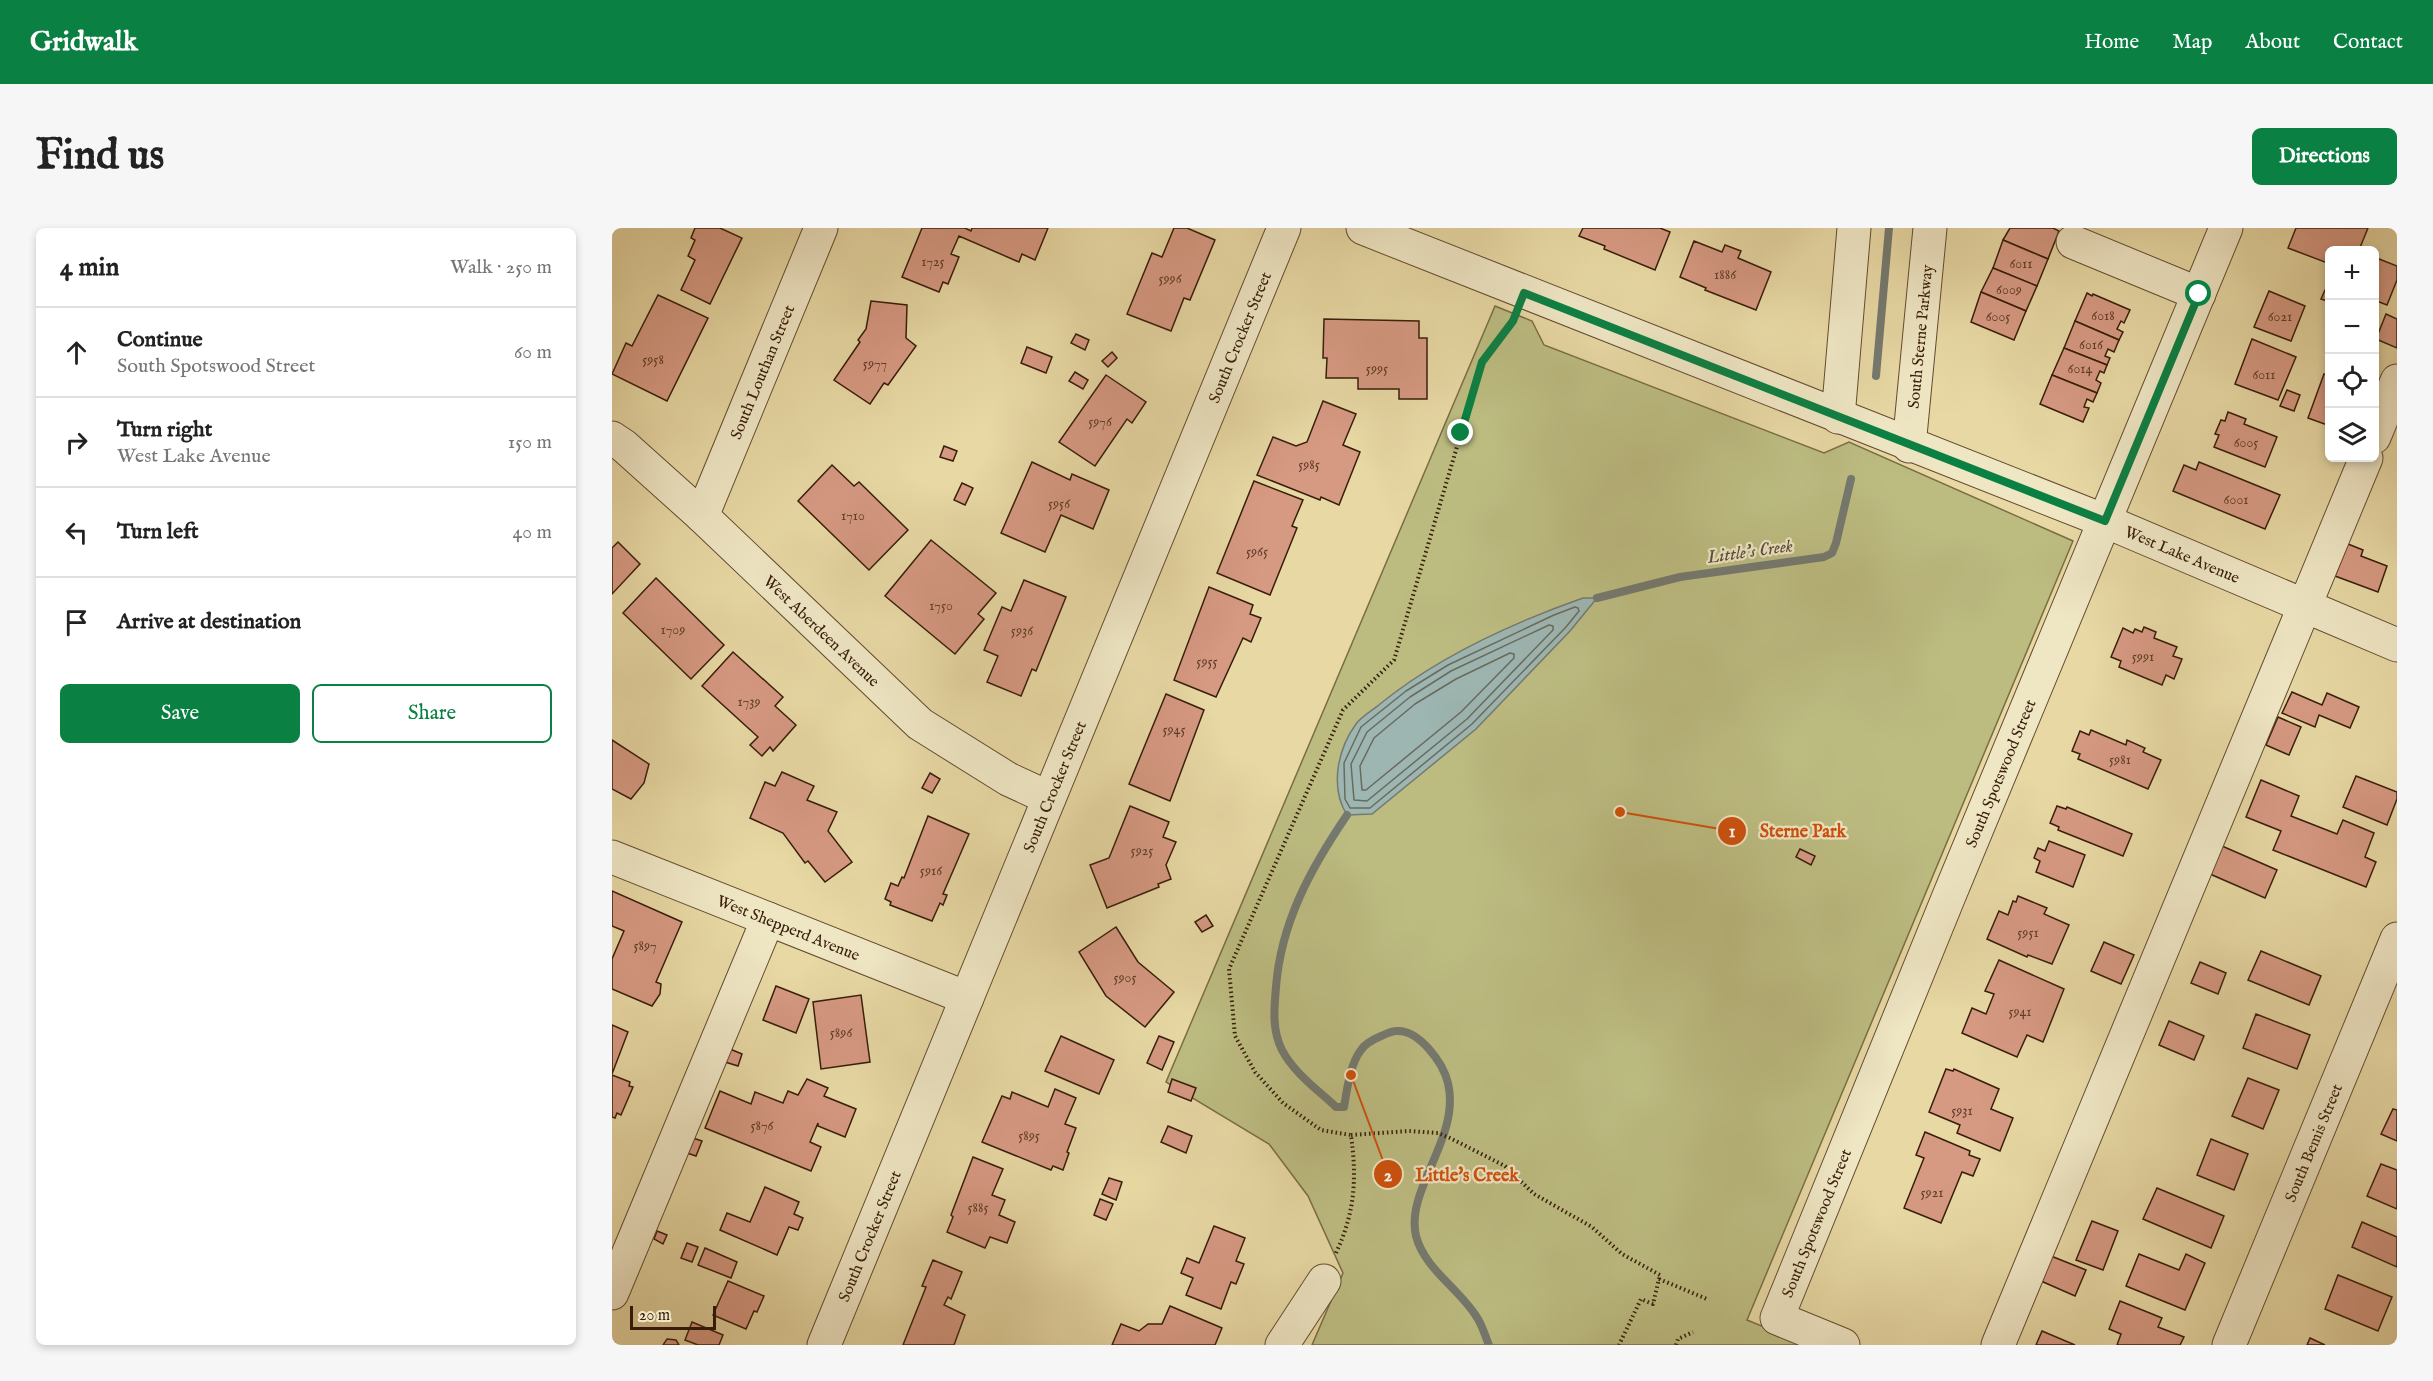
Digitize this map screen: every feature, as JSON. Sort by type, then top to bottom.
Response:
[{"type":"street","name":"South Louthan Street","points":[[702,516],[821,228]]},
{"type":"street","name":"South Crocker Street","points":[[824,1345],[1284,228]]},
{"type":"street","name":"West Lake Avenue","points":[[1363,228],[1909,446],[2105,521],[2397,645]]},
{"type":"street","points":[[1838,417],[1854,228]]},
{"type":"street","name":"South Sterne Parkway","points":[[1909,446],[1930,228]]},
{"type":"street","name":"South Spotswood Street","points":[[1843,1345],[1777,1318],[2226,228]]},
{"type":"street","points":[[2073,242],[2199,294]]},
{"type":"street","points":[[2379,425],[2397,381]]},
{"type":"street","name":"West Aberdeen Avenue","points":[[612,438],[702,516],[920,724],[1008,779],[1049,798]]},
{"type":"street","points":[[1998,1345],[2364,462]]},
{"type":"street","name":"West Shepperd Avenue","points":[[612,857],[968,998]]},
{"type":"street","points":[[612,1293],[768,919]]},
{"type":"street","name":"South Bemis Street","points":[[2229,1345],[2397,939]]},
{"type":"street","points":[[1282,1345],[1324,1281]]},
{"type":"path","points":[[1524,293],[1513,321],[1482,362],[1394,660],[1343,710],[1229,969],[1235,1036],[1255,1072],[1283,1103],[1321,1130],[1351,1135],[1409,1131],[1438,1133],[1450,1138],[1505,1166],[1534,1194],[1592,1227],[1622,1254],[1660,1275],[1653,1304],[1641,1299],[1619,1345]]},
{"type":"path","points":[[1324,1281],[1344,1235],[1352,1203],[1355,1169],[1351,1135]]},
{"type":"path","points":[[1659,1279],[1707,1299]]},
{"type":"path","points":[[1676,1345],[1678,1339],[1693,1332]]},
{"type":"green space","points":[[1495,306],[1532,321],[1544,345],[1824,453],[1849,442],[2073,541],[1747,1320],[1808,1345],[1312,1345],[1343,1273],[1308,1196],[1269,1144],[1166,1082]]},
{"type":"water","points":[[1583,598],[1597,598],[1570,631],[1476,729],[1372,814],[1347,815],[1339,793],[1338,769],[1349,734],[1361,719],[1403,687],[1451,656],[1530,618]]},
{"type":"building","points":[[695,228],[720,228],[742,238],[710,304],[681,290],[695,260],[688,256],[695,240],[691,238]]},
{"type":"building","points":[[922,228],[965,228],[971,231],[972,228],[1048,228],[1035,260],[1022,254],[1019,262],[959,236],[951,254],[959,257],[948,284],[943,282],[939,292],[902,277]]},
{"type":"building","points":[[1174,228],[1187,228],[1215,240],[1190,300],[1184,298],[1171,331],[1127,314],[1152,253],[1162,257]]},
{"type":"building","points":[[1583,228],[1660,228],[1670,232],[1655,270],[1579,236]]},
{"type":"building","points":[[2010,228],[2053,228],[2059,231],[2048,259],[2003,240]]},
{"type":"building","points":[[2296,228],[2368,228],[2361,246],[2325,246],[2325,262],[2288,248]]},
{"type":"building","points":[[2003,240],[2048,259],[2037,286],[1993,268]]},
{"type":"building","points":[[1694,241],[1722,252],[1725,245],[1741,251],[1738,258],[1771,272],[1756,310],[1705,290],[1706,288],[1680,277]]},
{"type":"building","points":[[2379,259],[2397,266],[2397,280],[2387,305],[2379,302]]},
{"type":"building","points":[[1993,268],[2037,286],[2026,311],[1981,292]]},
{"type":"building","points":[[2269,291],[2305,306],[2291,341],[2254,327]]},
{"type":"building","points":[[1981,292],[2026,311],[2014,340],[1971,322]]},
{"type":"building","points":[[2087,293],[2130,310],[2124,323],[2121,321],[2117,329],[2123,332],[2119,340],[2075,321]]},
{"type":"building","points":[[658,295],[708,318],[667,401],[612,374],[626,343],[632,346]]},
{"type":"building","points":[[871,301],[907,305],[906,338],[916,346],[888,385],[884,383],[870,404],[834,380],[860,342],[858,340],[866,329]]},
{"type":"building","points":[[2386,314],[2397,319],[2397,348],[2379,340],[2379,332]]},
{"type":"building","points":[[1324,319],[1419,321],[1419,338],[1427,338],[1427,399],[1399,399],[1399,389],[1358,389],[1358,378],[1326,378],[1327,358],[1323,358]]},
{"type":"building","points":[[2075,321],[2119,340],[2114,352],[2108,349],[2105,356],[2110,358],[2107,365],[2064,348]]},
{"type":"building","points":[[1076,334],[1089,340],[1085,350],[1071,343]]},
{"type":"building","points":[[2252,339],[2296,357],[2278,400],[2235,384]]},
{"type":"building","points":[[1027,347],[1052,357],[1046,373],[1021,363]]},
{"type":"building","points":[[2064,348],[2107,365],[2104,373],[2100,371],[2096,380],[2101,383],[2097,393],[2052,375]]},
{"type":"building","points":[[1112,352],[1117,358],[1108,367],[1102,361]]},
{"type":"building","points":[[1075,372],[1088,380],[1083,389],[1069,381]]},
{"type":"building","points":[[2324,374],[2325,374],[2325,424],[2308,418]]},
{"type":"building","points":[[1106,375],[1146,402],[1132,423],[1127,419],[1095,466],[1059,442]]},
{"type":"building","points":[[2052,375],[2097,393],[2093,402],[2087,399],[2084,407],[2089,408],[2083,422],[2040,404]]},
{"type":"building","points":[[2287,390],[2300,395],[2294,411],[2280,406]]},
{"type":"building","points":[[1323,401],[1356,414],[1343,445],[1360,452],[1339,505],[1321,497],[1320,500],[1257,475],[1273,437],[1296,446],[1307,442]]},
{"type":"building","points":[[2228,412],[2246,419],[2244,424],[2277,437],[2265,467],[2214,447],[2219,435],[2215,434],[2221,420],[2225,421]]},
{"type":"building","points":[[944,446],[957,451],[953,461],[940,457]]},
{"type":"building","points":[[1032,462],[1070,480],[1072,474],[1109,490],[1093,529],[1061,515],[1045,552],[1001,533]]},
{"type":"building","points":[[2199,462],[2280,495],[2265,529],[2173,491],[2184,465],[2196,470]]},
{"type":"building","points":[[832,465],[854,486],[859,482],[908,530],[869,570],[798,501]]},
{"type":"building","points":[[1254,481],[1303,500],[1292,526],[1297,528],[1270,595],[1217,573]]},
{"type":"building","points":[[962,483],[973,488],[965,505],[954,500]]},
{"type":"building","points":[[931,540],[996,593],[978,614],[984,619],[955,654],[885,596]]},
{"type":"building","points":[[618,542],[640,564],[612,594],[612,548]]},
{"type":"building","points":[[2348,544],[2363,550],[2361,556],[2387,566],[2378,592],[2335,576]]},
{"type":"building","points":[[656,578],[724,645],[691,679],[623,613]]},
{"type":"building","points":[[1024,580],[1066,597],[1036,671],[1032,669],[1021,696],[987,682],[998,656],[984,650],[1002,607],[1011,611]]},
{"type":"building","points":[[1209,587],[1253,605],[1250,614],[1261,618],[1251,642],[1243,638],[1216,697],[1174,680]]},
{"type":"building","points":[[2144,627],[2156,632],[2154,638],[2177,647],[2173,656],[2182,659],[2174,679],[2166,675],[2162,685],[2119,667],[2121,661],[2111,657],[2123,628],[2133,633],[2135,629],[2142,632]]},
{"type":"building","points":[[733,652],[783,697],[775,706],[796,725],[773,751],[770,747],[762,756],[750,745],[758,737],[702,686]]},
{"type":"building","points":[[2292,692],[2322,705],[2327,693],[2359,707],[2350,728],[2319,715],[2315,727],[2282,713]]},
{"type":"building","points":[[1166,694],[1204,710],[1170,801],[1129,784]]},
{"type":"building","points":[[2278,717],[2301,727],[2289,755],[2266,745]]},
{"type":"building","points":[[2091,730],[2126,745],[2127,740],[2145,748],[2143,752],[2161,760],[2148,789],[2078,759],[2080,754],[2072,751],[2080,731],[2089,735]]},
{"type":"building","points":[[612,740],[649,764],[644,783],[631,799],[612,789]]},
{"type":"building","points":[[782,772],[814,786],[807,800],[837,812],[828,831],[852,862],[825,882],[808,861],[805,863],[783,833],[750,818],[765,782],[775,786]]},
{"type":"building","points":[[930,773],[940,779],[932,793],[922,788]]},
{"type":"building","points":[[2356,776],[2397,792],[2397,799],[2387,825],[2343,807]]},
{"type":"building","points":[[2261,780],[2299,796],[2291,816],[2337,834],[2343,820],[2374,833],[2365,857],[2376,862],[2366,887],[2273,850],[2281,831],[2246,817]]},
{"type":"building","points":[[1130,806],[1169,822],[1163,837],[1176,842],[1166,865],[1171,879],[1158,884],[1159,887],[1107,908],[1090,865],[1109,858]]},
{"type":"building","points":[[2057,806],[2066,809],[2067,807],[2132,834],[2123,856],[2058,830],[2059,827],[2050,823]]},
{"type":"building","points":[[928,816],[969,834],[943,894],[947,895],[943,905],[940,903],[932,921],[890,905],[891,902],[885,899],[891,883],[898,886],[902,877],[904,878]]},
{"type":"building","points":[[2049,841],[2085,855],[2073,887],[2036,872],[2040,861],[2034,858],[2038,848],[2045,851]]},
{"type":"building","points":[[2222,846],[2277,870],[2265,898],[2210,874]]},
{"type":"building","points":[[1800,849],[1815,856],[1811,865],[1796,857]]},
{"type":"building","points":[[612,891],[682,922],[656,982],[661,984],[660,994],[652,1006],[612,989],[612,959],[624,931],[612,926]]},
{"type":"building","points":[[2018,896],[2047,908],[2044,914],[2069,925],[2052,964],[2028,955],[2027,957],[1987,939],[1999,911],[2008,915],[2013,901],[2016,902]]},
{"type":"building","points":[[1206,915],[1213,926],[1202,932],[1195,922]]},
{"type":"building","points":[[1116,927],[1138,962],[1174,992],[1145,1027],[1106,996],[1079,952]]},
{"type":"building","points":[[2104,942],[2134,955],[2121,984],[2091,971]]},
{"type":"building","points":[[2261,951],[2321,976],[2309,1005],[2248,980]]},
{"type":"building","points":[[1999,960],[2064,989],[2043,1042],[2027,1035],[2017,1057],[1962,1033],[1972,1008],[1986,1014],[1994,994],[1985,991]]},
{"type":"building","points":[[2200,962],[2226,973],[2218,994],[2191,983]]},
{"type":"building","points":[[776,986],[809,999],[796,1033],[763,1020]]},
{"type":"building","points":[[861,995],[870,1062],[821,1069],[813,1002]]},
{"type":"building","points":[[2256,1014],[2310,1035],[2297,1069],[2243,1048]]},
{"type":"building","points":[[2169,1021],[2204,1036],[2194,1060],[2159,1045]]},
{"type":"building","points":[[612,1025],[628,1032],[612,1074]]},
{"type":"building","points":[[1061,1036],[1114,1060],[1099,1094],[1045,1071]]},
{"type":"building","points":[[1159,1036],[1174,1042],[1162,1070],[1147,1063]]},
{"type":"building","points":[[730,1049],[742,1054],[738,1066],[725,1062]]},
{"type":"building","points":[[1946,1069],[1953,1071],[1954,1069],[1999,1089],[1991,1109],[2013,1118],[2000,1151],[1957,1133],[1960,1125],[1929,1112]]},
{"type":"building","points":[[612,1075],[630,1082],[629,1086],[633,1087],[621,1115],[617,1113],[615,1118],[612,1117]]},
{"type":"building","points":[[2248,1078],[2279,1090],[2263,1129],[2232,1116]]},
{"type":"building","points":[[807,1079],[828,1088],[824,1096],[856,1109],[845,1137],[818,1126],[818,1123],[810,1142],[821,1147],[811,1171],[705,1128],[720,1091],[751,1104],[755,1092],[783,1103],[788,1091],[798,1095]]},
{"type":"building","points":[[1172,1079],[1196,1088],[1191,1101],[1168,1092]]},
{"type":"building","points":[[1055,1089],[1076,1098],[1065,1124],[1076,1128],[1063,1170],[1053,1166],[1051,1170],[982,1142],[1002,1096],[1010,1099],[1012,1092],[1048,1107]]},
{"type":"building","points":[[2393,1109],[2397,1110],[2397,1141],[2381,1134]]},
{"type":"building","points":[[1168,1126],[1192,1136],[1186,1153],[1161,1142]]},
{"type":"building","points":[[1925,1132],[1970,1151],[1969,1155],[1980,1159],[1973,1176],[1962,1172],[1941,1223],[1904,1208],[1924,1158],[1916,1155]]},
{"type":"building","points":[[693,1138],[702,1141],[696,1156],[687,1153]]},
{"type":"building","points":[[2211,1139],[2248,1154],[2234,1190],[2197,1175]]},
{"type":"building","points":[[973,1157],[1003,1169],[992,1195],[1005,1200],[999,1215],[1015,1222],[1007,1243],[990,1237],[985,1248],[947,1232]]},
{"type":"building","points":[[2381,1164],[2397,1170],[2397,1209],[2367,1196]]},
{"type":"building","points":[[1109,1178],[1122,1182],[1116,1200],[1102,1194]]},
{"type":"building","points":[[765,1187],[799,1202],[794,1214],[803,1218],[798,1230],[789,1227],[777,1255],[720,1230],[727,1213],[750,1222]]},
{"type":"building","points":[[2157,1188],[2224,1216],[2211,1248],[2143,1219]]},
{"type":"building","points":[[1100,1199],[1113,1204],[1106,1220],[1094,1215]]},
{"type":"building","points":[[2092,1221],[2118,1231],[2103,1270],[2076,1260]]},
{"type":"building","points":[[2362,1222],[2397,1237],[2397,1267],[2352,1247]]},
{"type":"building","points":[[1214,1226],[1245,1238],[1236,1261],[1244,1264],[1236,1284],[1231,1282],[1221,1309],[1186,1295],[1193,1278],[1181,1273],[1187,1258],[1199,1263]]},
{"type":"building","points":[[657,1231],[667,1235],[663,1244],[654,1239]]},
{"type":"building","points":[[687,1243],[698,1247],[692,1262],[681,1258]]},
{"type":"building","points":[[705,1248],[737,1262],[731,1278],[698,1265]]},
{"type":"building","points":[[2139,1254],[2179,1270],[2186,1254],[2205,1263],[2185,1310],[2126,1286]]},
{"type":"building","points":[[2051,1256],[2086,1270],[2075,1296],[2041,1281]]},
{"type":"building","points":[[933,1260],[962,1272],[951,1299],[948,1297],[944,1305],[965,1315],[954,1345],[903,1345],[926,1287],[922,1286]]},
{"type":"building","points":[[2338,1275],[2392,1297],[2378,1331],[2325,1309]]},
{"type":"building","points":[[728,1281],[764,1296],[746,1329],[713,1315]]},
{"type":"building","points":[[2120,1301],[2162,1318],[2158,1327],[2184,1337],[2180,1345],[2117,1345],[2121,1334],[2109,1329]]},
{"type":"building","points":[[1170,1306],[1222,1328],[1215,1345],[1112,1345],[1121,1324],[1139,1331],[1148,1324],[1162,1324]]},
{"type":"building","points":[[692,1322],[723,1335],[719,1345],[698,1345],[685,1340]]},
{"type":"building","points":[[2042,1331],[2075,1345],[2036,1345]]},
{"type":"building","points":[[2310,1338],[2325,1345],[2307,1345]]},
{"type":"building","points":[[667,1339],[676,1340],[679,1345],[663,1345]]},
{"type":"waterway","name":"Little's Creek","points":[[1876,376],[1889,228]]},
{"type":"waterway","name":"Little's Creek","points":[[1597,598],[1680,577],[1824,557],[1832,553],[1836,543],[1851,479]]},
{"type":"waterway","name":"Little's Creek","points":[[1347,815],[1321,855],[1291,918],[1284,940],[1276,987],[1274,1012],[1277,1035],[1282,1050],[1293,1066],[1336,1107],[1344,1107],[1354,1062],[1363,1048],[1374,1039],[1396,1031],[1405,1032],[1421,1041],[1435,1057],[1448,1083],[1450,1103],[1441,1143],[1418,1200],[1415,1218],[1416,1236],[1426,1258],[1476,1316],[1489,1345]]},
{"type":"place","name":"Sterne Park","points":[[1620,812]]},
{"type":"place","name":"Little's Creek","points":[[1351,1075]]},
{"type":"route","points":[[1461,433],[1482,362],[1513,321],[1524,293],[2105,521],[2199,294]]}]
